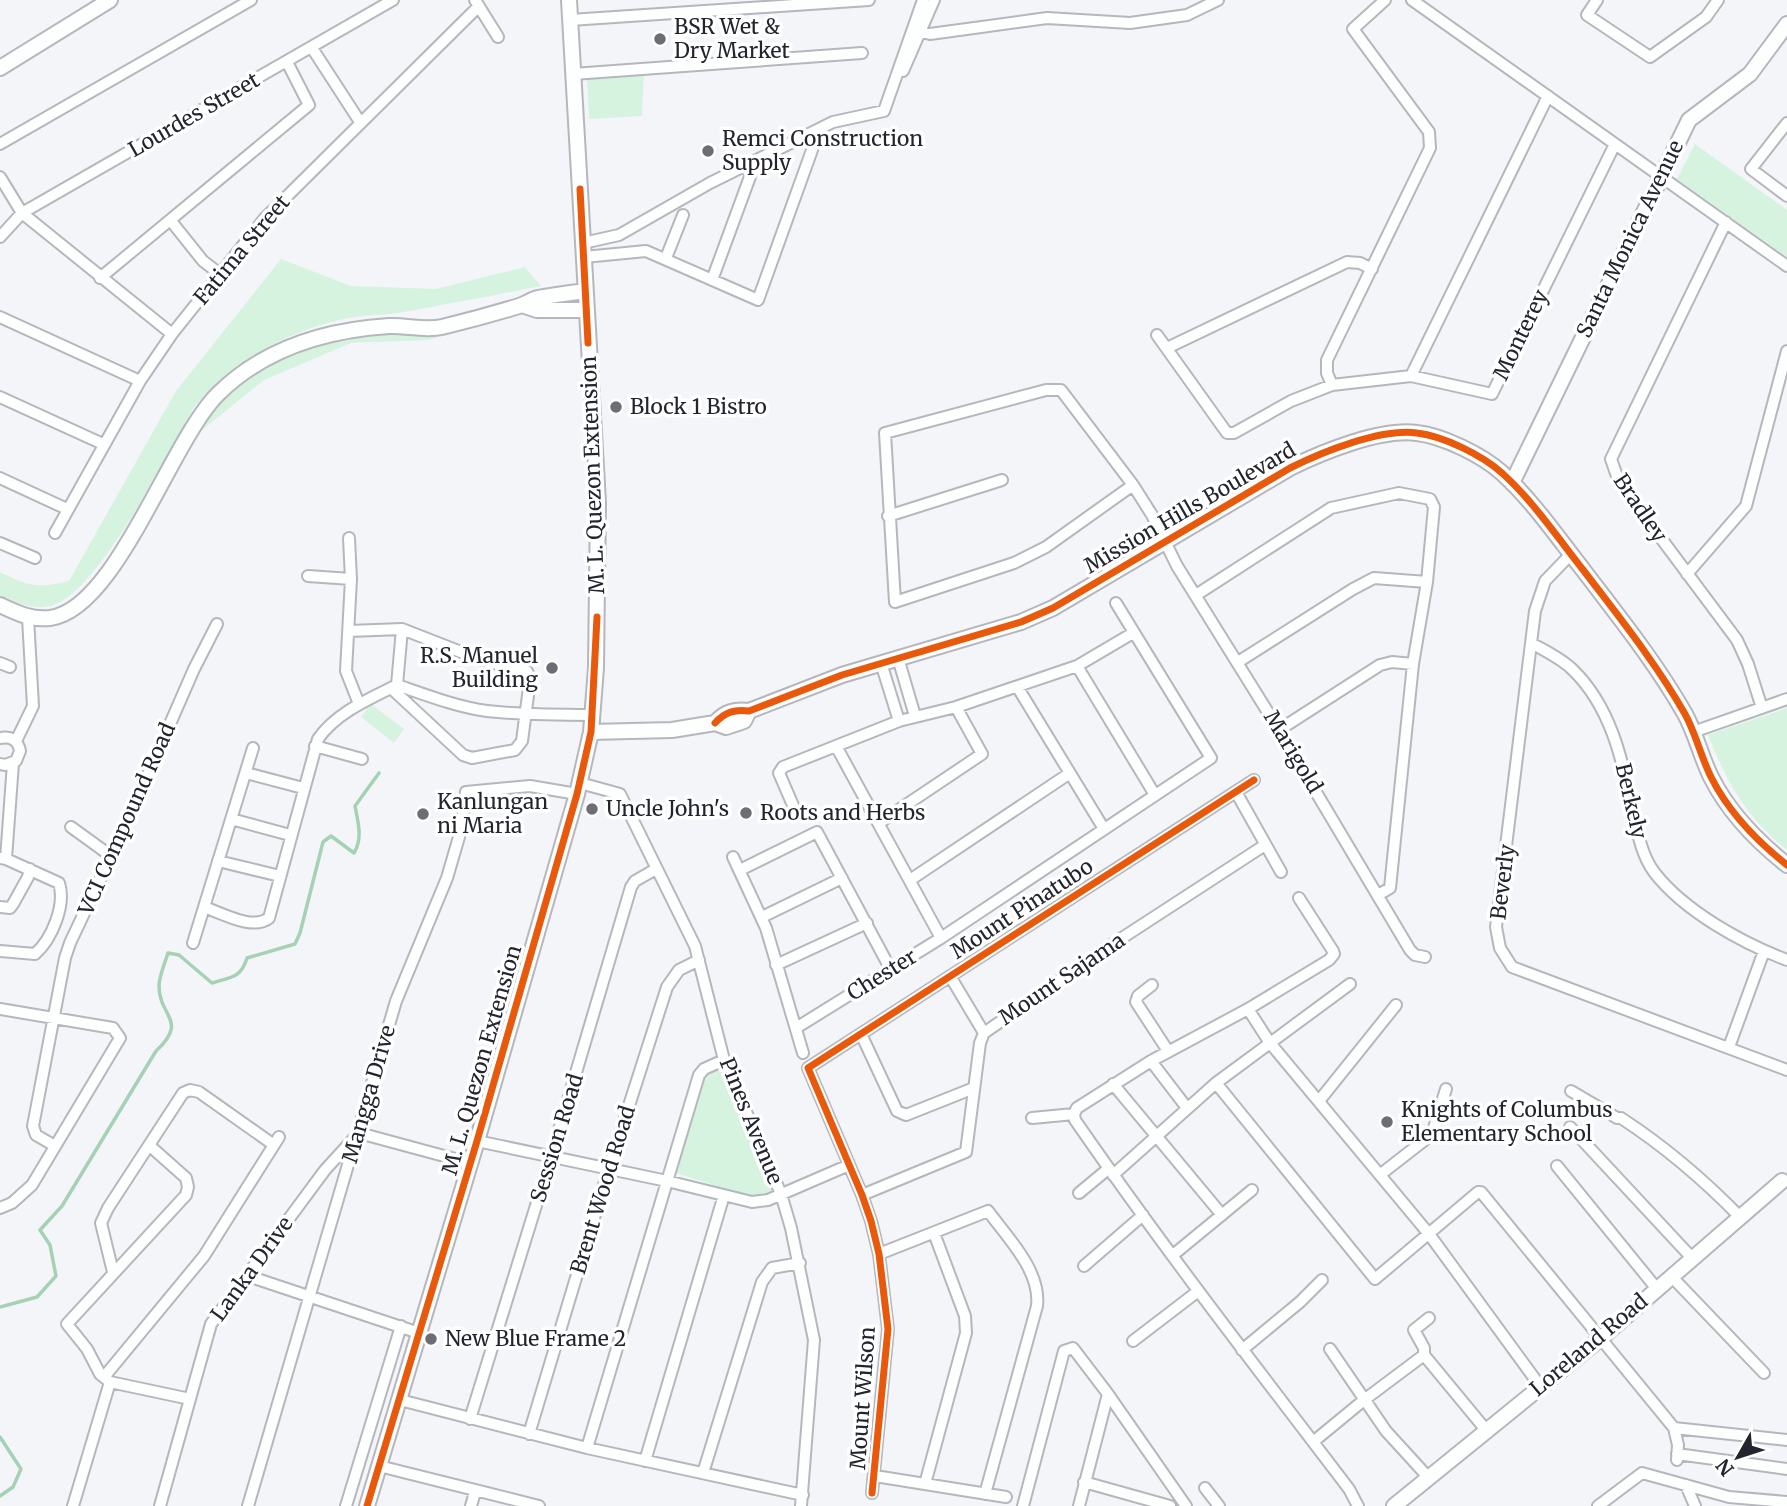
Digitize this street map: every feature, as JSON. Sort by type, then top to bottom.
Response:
[{"type":"street","points":[[0,68],[110,0]]},
{"type":"street","points":[[0,144],[251,0]]},
{"type":"street","name":"Lourdes Street","points":[[0,237],[22,213],[393,0]]},
{"type":"street","name":"M. L. Quezon Extension","points":[[367,1506],[477,1141],[579,788],[591,732],[597,617],[598,502],[569,0]]},
{"type":"street","points":[[570,20],[869,0]]},
{"type":"street","points":[[583,250],[619,235],[710,183],[833,121],[884,111],[923,0]]},
{"type":"street","points":[[896,76],[906,68],[934,0]]},
{"type":"street","points":[[922,32],[930,34],[1047,18],[1130,23],[1187,15],[1219,0]]},
{"type":"street","points":[[1332,385],[1327,373],[1327,360],[1430,148],[1429,132],[1353,29],[1385,0]]},
{"type":"street","points":[[1412,0],[1787,265]]},
{"type":"street","points":[[1597,0],[1587,15],[1650,57],[1706,17],[1718,0]]},
{"type":"street","points":[[477,3],[498,37]]},
{"type":"street","name":"Fatima Street","points":[[55,533],[140,381],[172,334],[219,274],[265,218],[477,3]]},
{"type":"street","name":"Santa Monica Avenue","points":[[1512,483],[1689,120],[1750,74],[1787,24]]},
{"type":"street","points":[[312,48],[360,122]]},
{"type":"street","points":[[573,74],[862,53]]},
{"type":"street","points":[[100,278],[309,105],[287,62]]},
{"type":"street","points":[[1411,376],[1548,96]]},
{"type":"street","points":[[1787,123],[1751,169],[1787,197]]},
{"type":"street","name":"Monterey","points":[[1157,335],[1227,433],[1234,433],[1291,401],[1332,385],[1411,376],[1492,394],[1615,144]]},
{"type":"street","points":[[583,250],[646,251],[758,300],[813,150]]},
{"type":"street","points":[[712,279],[751,174]]},
{"type":"street","points":[[0,177],[22,213],[172,334]]},
{"type":"street","points":[[666,258],[683,215]]},
{"type":"street","points":[[171,221],[203,261],[219,274]]},
{"type":"street","name":"Bradley","points":[[1726,222],[1611,459],[1619,482],[1737,640],[1762,708]]},
{"type":"street","points":[[1167,348],[1347,262],[1372,268]]},
{"type":"street","points":[[0,605],[28,618],[52,618],[71,610],[97,586],[124,551],[208,404],[250,366],[287,348],[331,335],[391,326],[438,328],[535,299],[585,291]]},
{"type":"street","points":[[522,305],[537,310],[586,310]]},
{"type":"street","points":[[0,317],[140,381]]},
{"type":"street","points":[[1687,574],[1746,506],[1787,351]]},
{"type":"street","name":"Marigold","points":[[888,516],[885,433],[1045,390],[1061,390],[1133,485],[1410,950],[1415,955],[1424,957]]},
{"type":"street","points":[[0,397],[103,444]]},
{"type":"street","name":"Mission Hills Boulevard","points":[[591,732],[672,730],[715,723],[722,715],[738,709],[749,711],[842,675],[1009,626],[1053,608],[1319,454],[1384,435],[1416,432],[1453,444],[1483,460],[1512,483],[1571,554],[1664,681],[1693,732],[1712,778],[1730,806],[1751,832],[1787,865]]},
{"type":"street","points":[[0,478],[67,509]]},
{"type":"street","points":[[1002,481],[888,516],[895,601],[1014,563],[1046,547],[1133,485]]},
{"type":"street","points":[[1196,594],[1331,508],[1399,493],[1430,499],[1434,507],[1427,582],[1413,664],[1390,888],[1378,895]]},
{"type":"street","points":[[349,538],[351,579],[346,671],[359,704]]},
{"type":"street","points":[[0,543],[35,558]]},
{"type":"street","name":"Beverly","points":[[1571,554],[1545,580],[1535,611],[1496,927],[1500,948],[1512,967],[1787,1070]]},
{"type":"street","points":[[308,576],[351,579]]},
{"type":"street","points":[[1238,662],[1374,578],[1427,582]]},
{"type":"street","points":[[795,810],[779,772],[783,767],[899,721],[1018,688],[1077,666],[1133,634],[1116,603]]},
{"type":"street","points":[[16,741],[33,706],[28,618]]},
{"type":"street","name":"VCI Compound Road","points":[[55,1146],[36,1135],[33,1126],[65,958],[194,669],[217,624]]},
{"type":"street","points":[[349,631],[402,629],[484,661],[527,671],[530,680],[522,741],[515,750],[467,757],[455,750],[394,686]]},
{"type":"street","points":[[394,686],[402,629]]},
{"type":"street","name":"Chester","points":[[796,1028],[941,938],[1211,758],[1133,634]]},
{"type":"street","name":"Berkely","points":[[1533,644],[1573,669],[1592,692],[1616,742],[1640,844],[1654,871],[1692,909],[1764,951],[1787,960]]},
{"type":"street","points":[[898,658],[915,716]]},
{"type":"street","points":[[881,663],[899,721]]},
{"type":"street","points":[[1279,730],[1380,666],[1392,663],[1413,664]]},
{"type":"street","points":[[1077,666],[1155,795]]},
{"type":"street","points":[[204,907],[254,924],[263,923],[272,912],[303,788],[323,732],[359,704],[394,686],[485,710],[592,715]]},
{"type":"street","points":[[1018,688],[1104,829]]},
{"type":"street","points":[[1693,732],[1787,699]]},
{"type":"street","points":[[879,823],[982,754],[956,707]]},
{"type":"street","points":[[0,738],[16,741],[20,751],[19,757],[13,763],[0,764]]},
{"type":"street","points":[[316,746],[362,759]]},
{"type":"street","points":[[836,746],[941,938]]},
{"type":"street","points":[[193,943],[253,748]]},
{"type":"street","points":[[0,951],[35,954],[43,947],[61,909],[63,896],[59,883],[3,858],[13,763]]},
{"type":"street","points":[[246,773],[303,788]]},
{"type":"street","points":[[910,880],[1070,773]]},
{"type":"street","name":"Mount Pinatubo","points":[[808,1068],[1254,780]]},
{"type":"street","name":"Mangga Drive","points":[[248,1506],[396,1001],[447,878],[461,830],[467,792],[530,786],[579,788]]},
{"type":"street","name":"Pines Avenue","points":[[579,788],[620,794],[695,946],[724,1060],[781,1194],[800,1262],[814,1340],[802,1500]]},
{"type":"street","points":[[1236,792],[1281,872]]},
{"type":"street","points":[[231,819],[290,835]]},
{"type":"street","points":[[71,827],[111,856]]},
{"type":"street","points":[[740,870],[817,832],[891,970]]},
{"type":"street","name":"Mount Sajama","points":[[862,1195],[966,1152],[984,1032],[1094,956],[1265,845]]},
{"type":"street","points":[[733,858],[762,917],[803,1053]]},
{"type":"street","points":[[218,862],[280,876]]},
{"type":"street","points":[[0,907],[10,908],[30,869]]},
{"type":"street","name":"Session Road","points":[[470,1419],[631,887],[635,881],[656,869]]},
{"type":"street","points":[[762,917],[842,878]]},
{"type":"street","points":[[1299,898],[1334,954],[1329,960],[1248,1009],[1151,1061],[1077,1108],[1074,1114],[1075,1120],[1197,1292],[1349,1489],[1359,1506]]},
{"type":"street","points":[[776,965],[867,923]]},
{"type":"street","points":[[1728,1047],[1764,951]]},
{"type":"street","name":"Brent Wood Road","points":[[530,1434],[609,1168],[667,986],[679,971],[699,960]]},
{"type":"street","points":[[950,976],[984,1032]]},
{"type":"street","points":[[1152,985],[1136,1002],[1168,1052]]},
{"type":"street","points":[[1079,1193],[1111,1172],[1156,1136],[1216,1083],[1350,985]]},
{"type":"street","points":[[1319,1101],[1396,1005]]},
{"type":"street","points":[[0,1009],[113,1028],[120,1038],[32,1185],[12,1203],[0,1208]]},
{"type":"street","points":[[1248,1009],[1270,1043],[1429,1234],[1540,1386]]},
{"type":"street","points":[[861,1034],[897,1111],[901,1114],[906,1115],[974,1088]]},
{"type":"street","points":[[587,1448],[699,1075],[704,1069],[724,1060]]},
{"type":"street","points":[[1151,1061],[1187,1108]]},
{"type":"street","name":"Mount Wilson","points":[[808,1068],[862,1195],[879,1254],[888,1329],[872,1493]]},
{"type":"street","points":[[1216,1083],[1375,1279],[1480,1191],[1674,1428],[1677,1457],[1787,1469]]},
{"type":"street","points":[[1113,1084],[1222,1215]]},
{"type":"street","points":[[1381,1174],[1426,1139],[1434,1128],[1446,1089]]},
{"type":"street","points":[[73,1506],[107,1379],[204,1256],[277,1141],[199,1092],[190,1090],[183,1093],[101,1223],[113,1272]]},
{"type":"street","points":[[1571,1091],[1646,1134],[1715,1192],[1740,1217]]},
{"type":"street","points":[[1032,1118],[1074,1114]]},
{"type":"street","points":[[1570,1127],[1692,1258]]},
{"type":"street","points":[[359,1133],[470,1163]]},
{"type":"street","name":"Lanka Drive","points":[[160,1506],[211,1324],[325,1170],[359,1133]]},
{"type":"street","points":[[477,1141],[760,1202],[849,1166]]},
{"type":"street","points":[[150,1146],[186,1178],[186,1195],[67,1324],[87,1349],[94,1365],[107,1379],[190,1399]]},
{"type":"street","points":[[1557,1166],[1657,1289]]},
{"type":"street","name":"Loreland Road","points":[[1394,1506],[1601,1338],[1784,1179]]},
{"type":"street","points":[[1173,1255],[1252,1190]]},
{"type":"street","points":[[645,1461],[724,1195]]},
{"type":"street","points":[[879,1254],[988,1211],[1033,1277],[1038,1293],[1037,1306],[985,1494]]},
{"type":"street","points":[[1084,1266],[1143,1215]]},
{"type":"street","points":[[925,1484],[966,1333],[965,1315],[933,1233]]},
{"type":"street","points":[[703,1474],[762,1282],[772,1268],[800,1262]]},
{"type":"street","points":[[248,1276],[419,1333]]},
{"type":"street","points":[[1671,1276],[1764,1373]]},
{"type":"street","points":[[1242,1350],[1322,1280]]},
{"type":"street","points":[[1133,1341],[1197,1292]]},
{"type":"street","points":[[1429,1318],[1414,1330],[1424,1348],[1424,1355],[1486,1430]]},
{"type":"street","points":[[346,1506],[401,1326]]},
{"type":"street","points":[[1023,1506],[1064,1351],[1069,1348],[1077,1350],[1186,1506]]},
{"type":"street","points":[[1330,1349],[1386,1431],[1428,1478]]},
{"type":"street","points":[[1313,1442],[1424,1355]]},
{"type":"street","points":[[1079,1506],[1108,1394]]},
{"type":"street","points":[[400,1400],[802,1500]]},
{"type":"street","points":[[1674,1428],[1787,1440]]},
{"type":"street","points":[[379,1466],[539,1506]]},
{"type":"street","points":[[1598,1506],[1642,1472],[1731,1502],[1787,1502]]},
{"type":"street","points":[[875,1476],[1006,1497]]},
{"type":"street","points":[[1084,1482],[1170,1506]]},
{"type":"street","points":[[1686,1485],[1695,1506]]},
{"type":"street","points":[[1205,1488],[1219,1506]]},
{"type":"street","points":[[471,1506],[475,1492]]},
{"type":"green space","points":[[644,73],[642,116],[589,119],[587,78]]},
{"type":"green space","points":[[1695,144],[1787,210],[1787,257],[1677,179]]},
{"type":"green space","points":[[281,259],[351,286],[436,289],[525,267],[541,286],[398,313],[332,322],[287,337],[266,348],[227,375],[194,407],[131,518],[90,576],[70,596],[51,606],[38,607],[18,603],[0,595],[0,572],[33,585],[69,581],[176,391]]},
{"type":"green space","points":[[363,332],[439,337],[428,340],[351,343],[264,380],[201,431],[218,403],[249,376],[304,349]]},
{"type":"green space","points":[[371,704],[404,729],[394,743],[361,717]]},
{"type":"green space","points":[[1787,708],[1787,850],[1749,812],[1723,769],[1708,735]]},
{"type":"green space","points":[[720,1066],[724,1069],[773,1188],[770,1194],[757,1199],[673,1172],[703,1077]]},
{"type":"waterway","points":[[0,1307],[37,1297],[56,1276],[50,1245],[40,1230],[62,1206],[156,1051],[166,1041],[171,1025],[159,986],[168,953],[179,955],[212,983],[238,973],[247,958],[295,944],[323,842],[331,836],[354,853],[359,836],[355,806],[379,773]]},
{"type":"waterway","points":[[0,1437],[21,1469],[13,1487],[0,1496]]},
{"type":"cycle path","points":[[580,189],[588,343]]},
{"type":"cycle path","points":[[715,723],[730,712],[749,711],[842,675],[1021,622],[1053,608],[1290,468],[1369,438],[1403,432],[1417,433],[1450,442],[1484,460],[1502,473],[1535,508],[1662,677],[1685,714],[1704,762],[1726,802],[1755,836],[1787,865]]},
{"type":"cycle path","points":[[367,1506],[477,1141],[577,794],[591,732],[597,617]]},
{"type":"cycle path","points":[[872,1493],[888,1329],[879,1254],[862,1195],[808,1068],[1254,780]]},
{"type":"place","name":"BSR Wet & Dry Market","points":[[660,39]]},
{"type":"place","name":"Remci Construction Supply","points":[[708,151]]},
{"type":"place","name":"Block 1 Bistro","points":[[616,407]]},
{"type":"place","name":"R.S. Manuel Building","points":[[552,668]]},
{"type":"place","name":"Uncle John's","points":[[592,809]]},
{"type":"place","name":"Roots and Herbs","points":[[746,813]]},
{"type":"place","name":"Kanlungan ni Maria","points":[[423,814]]},
{"type":"place","name":"Knights of Columbus Elementary School","points":[[1387,1122]]},
{"type":"place","name":"New Blue Frame 2","points":[[431,1339]]}]
